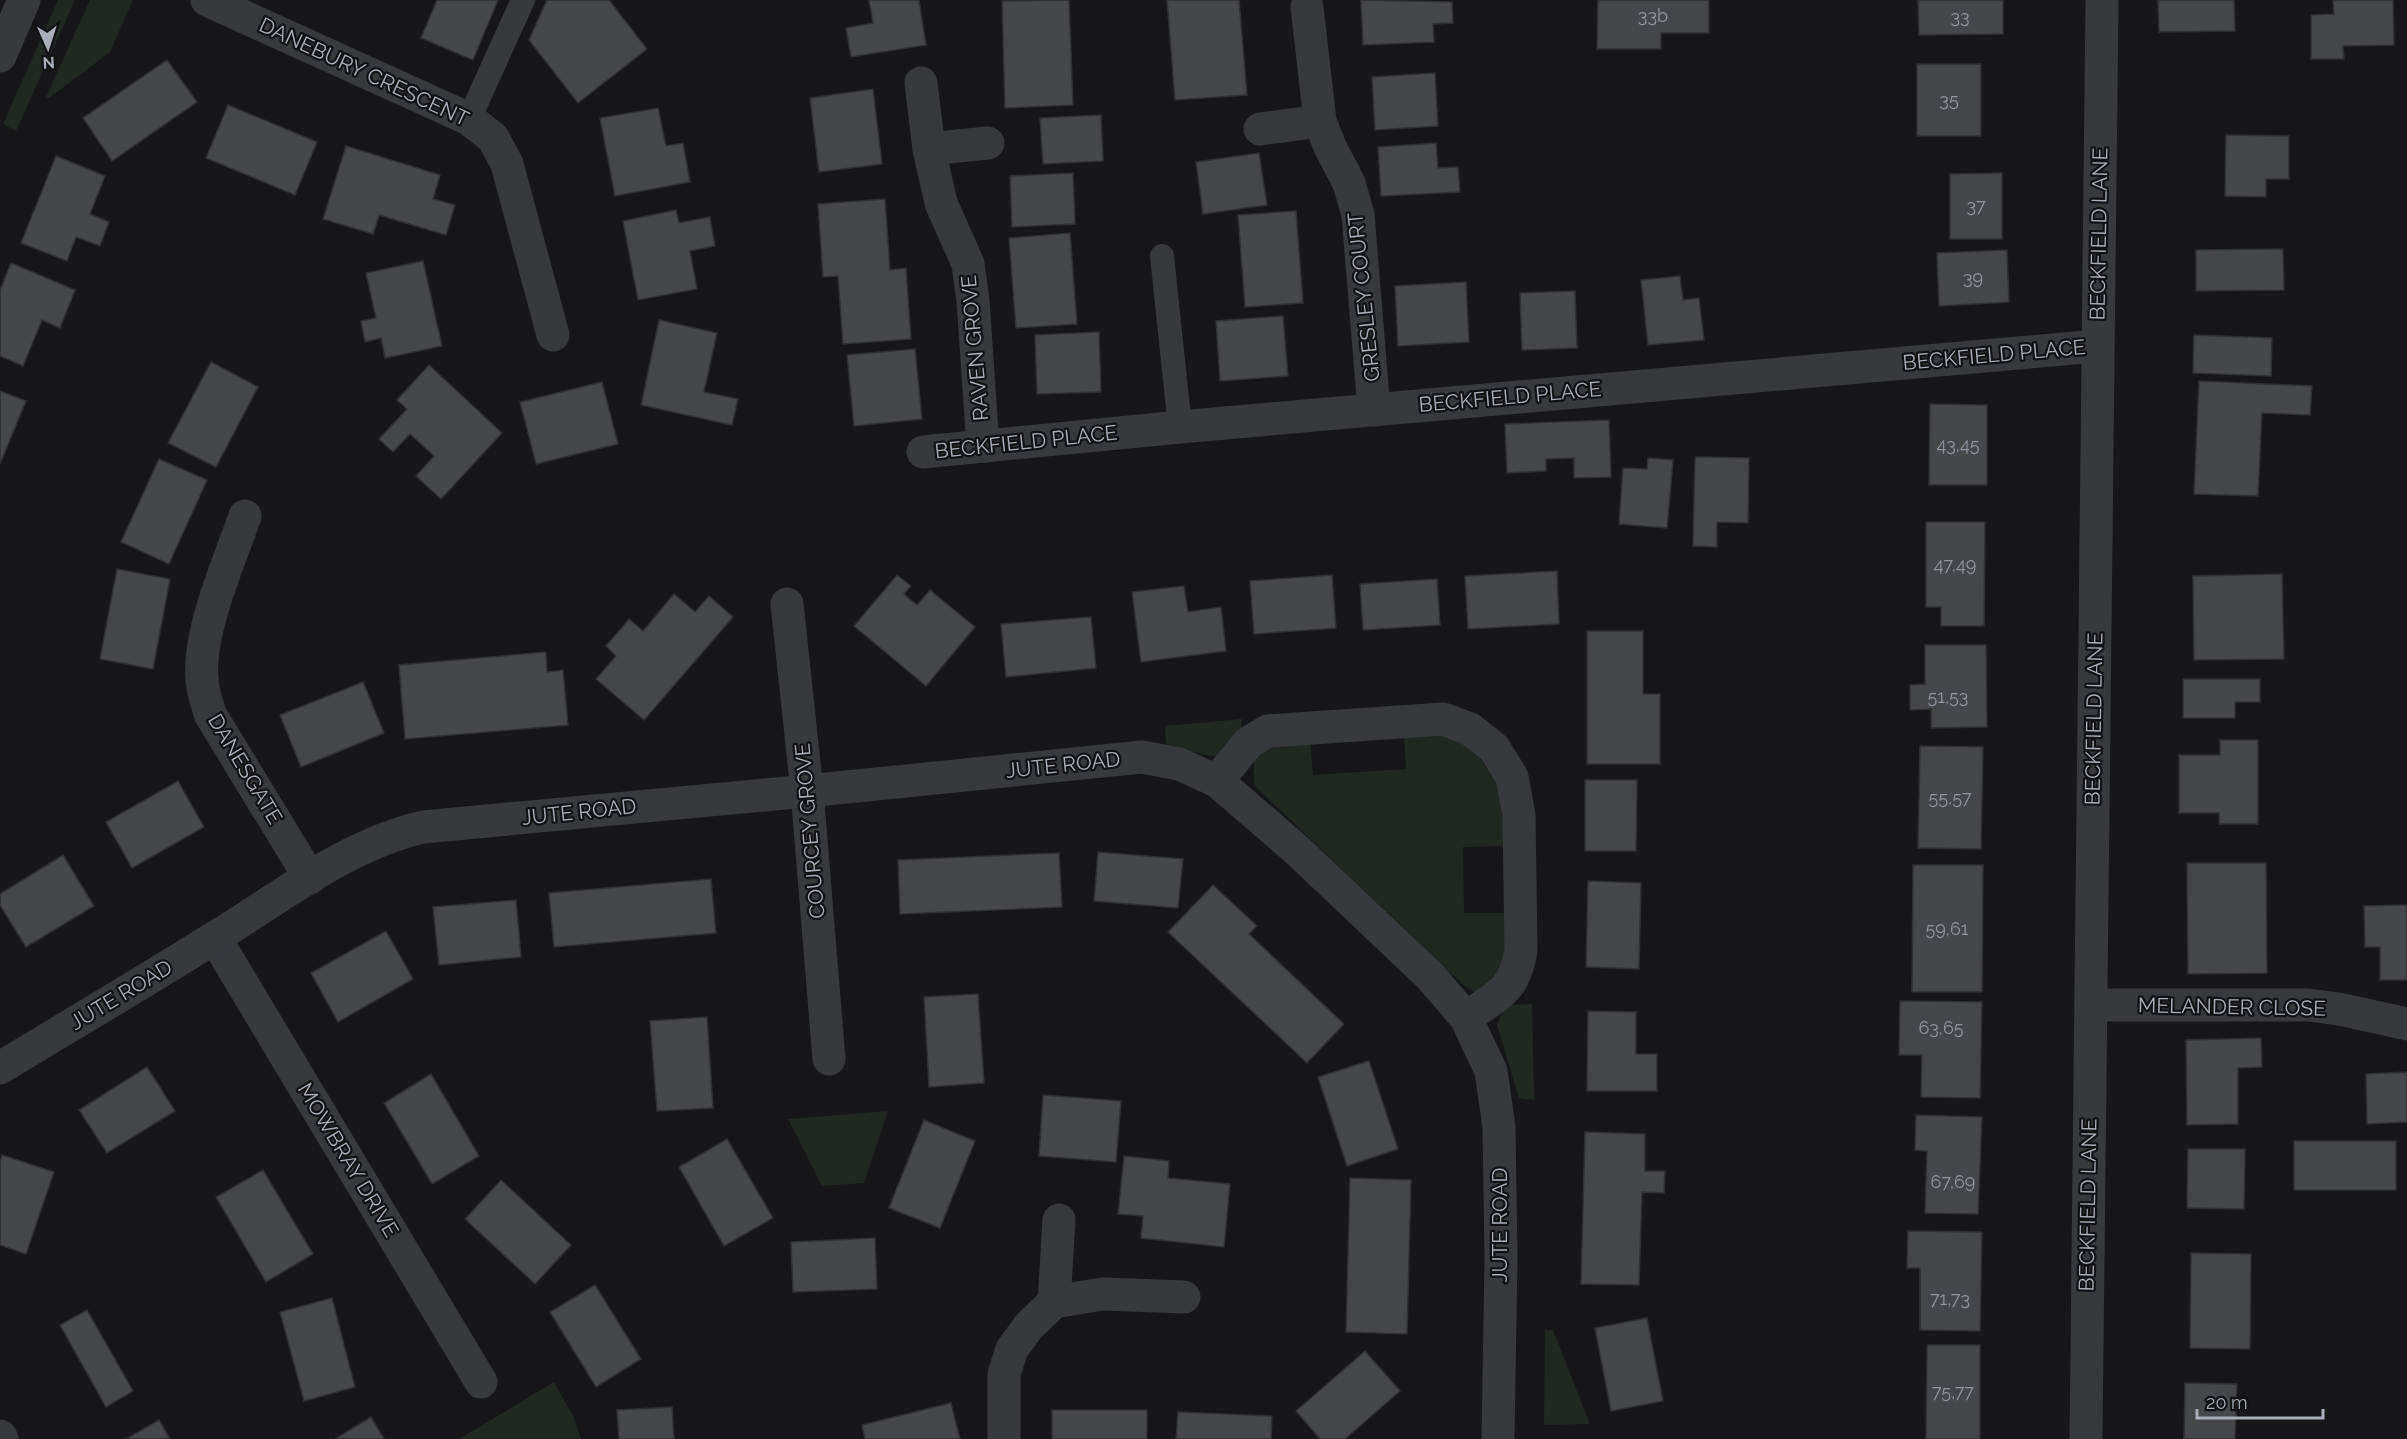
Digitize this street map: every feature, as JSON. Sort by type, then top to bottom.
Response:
[{"type":"street","points":[[0,56],[24,0]]},
{"type":"street","name":"DANEBURY CRESCENT","points":[[207,0],[469,119],[493,138],[507,164],[553,335]]},
{"type":"street","name":"BECKFIELD LANE","points":[[2086,1439],[2102,0]]},
{"type":"street","name":"GRESLEY COURT","points":[[1307,7],[1320,121],[1330,147],[1349,183],[1358,215],[1374,410]]},
{"type":"street","name":"RAVEN GROVE","points":[[921,83],[929,149],[941,203],[968,264],[973,301],[983,446]]},
{"type":"street","points":[[1260,129],[1320,121]]},
{"type":"street","points":[[929,149],[988,143]]},
{"type":"street","name":"BECKFIELD PLACE","points":[[923,452],[2097,346]]},
{"type":"street","name":"DANESGATE","points":[[245,516],[212,610],[203,651],[202,686],[210,714],[310,878]]},
{"type":"street","name":"COURCEY GROVE","points":[[787,604],[807,791],[829,1059]]},
{"type":"street","points":[[1217,781],[1250,742],[1268,731],[1443,719],[1470,729],[1494,748],[1512,777],[1519,815],[1521,951],[1517,972],[1510,985],[1466,1018]]},
{"type":"street","name":"JUTE ROAD","points":[[0,1068],[310,878],[366,846],[395,833],[423,827],[1143,757],[1179,764],[1217,781],[1298,851],[1431,977],[1466,1018],[1491,1071],[1499,1127],[1501,1258],[1498,1439]]},
{"type":"street","name":"MOWBRAY DRIVE","points":[[215,938],[481,1382]]},
{"type":"street","name":"MELANDER CLOSE","points":[[2091,1005],[2308,1005],[2339,1009],[2407,1024]]},
{"type":"street","points":[[1054,1302],[1059,1220]]},
{"type":"street","points":[[1004,1439],[1004,1374],[1012,1349],[1029,1326],[1054,1302],[1102,1294],[1184,1297]]},
{"type":"lane","points":[[469,119],[523,0]]},
{"type":"lane","points":[[1162,256],[1180,427]]},
{"type":"shaded area","points":[[58,0],[75,0],[16,131],[3,124]]},
{"type":"shaded area","points":[[90,0],[133,0],[110,52],[49,98],[46,97]]},
{"type":"shaded area","points":[[1242,719],[1240,738],[1220,756],[1206,755],[1166,745],[1165,726]]},
{"type":"shaded area","points":[[1443,731],[1467,742],[1509,797],[1509,846],[1463,847],[1464,913],[1508,913],[1508,960],[1487,990],[1474,992],[1461,983],[1254,785],[1254,759],[1265,743],[1310,740],[1313,775],[1406,769],[1404,733]]},
{"type":"shaded area","points":[[1532,1004],[1534,1100],[1519,1098],[1497,1025],[1506,1005]]},
{"type":"shaded area","points":[[888,1111],[864,1183],[822,1186],[788,1119]]},
{"type":"shaded area","points":[[1545,1330],[1553,1330],[1590,1424],[1544,1425]]},
{"type":"shaded area","points":[[554,1382],[574,1418],[581,1439],[459,1439]]},
{"type":"building","points":[[437,0],[498,0],[473,60],[421,38]]},
{"type":"building","points":[[547,0],[609,0],[647,49],[578,103],[529,40]]},
{"type":"building","points":[[869,0],[919,0],[926,45],[851,57],[846,28],[873,23]]},
{"type":"building","points":[[1069,0],[1073,105],[1005,108],[1002,1]]},
{"type":"building","points":[[1167,0],[1239,0],[1247,95],[1175,100]]},
{"type":"building","points":[[1361,0],[1452,2],[1453,23],[1433,24],[1434,42],[1363,45]]},
{"type":"building","points":[[1598,0],[1709,0],[1709,33],[1661,33],[1661,49],[1597,49]]},
{"type":"building","points":[[1918,0],[2003,0],[2003,34],[1919,35]]},
{"type":"building","points":[[2158,0],[2234,0],[2235,31],[2159,32]]},
{"type":"building","points":[[2333,0],[2393,0],[2394,45],[2343,46],[2344,59],[2311,59],[2311,15],[2334,14]]},
{"type":"building","points":[[167,60],[197,102],[112,161],[83,118]]},
{"type":"building","points":[[1917,64],[1981,64],[1981,136],[1917,136]]},
{"type":"building","points":[[1435,73],[1438,126],[1375,130],[1372,77]]},
{"type":"building","points":[[873,89],[882,164],[819,172],[810,98]]},
{"type":"building","points":[[228,105],[317,142],[295,195],[206,158]]},
{"type":"building","points":[[658,108],[666,146],[683,143],[690,182],[615,196],[600,118]]},
{"type":"building","points":[[1101,115],[1103,161],[1043,164],[1040,118]]},
{"type":"building","points":[[2226,135],[2289,136],[2289,179],[2266,179],[2266,197],[2225,196]]},
{"type":"building","points":[[1436,143],[1438,168],[1458,167],[1460,192],[1381,196],[1378,147]]},
{"type":"building","points":[[346,146],[440,175],[433,199],[455,205],[446,235],[379,215],[373,234],[323,219]]},
{"type":"building","points":[[1259,153],[1267,205],[1203,214],[1196,162]]},
{"type":"building","points":[[56,156],[105,176],[90,214],[109,222],[100,246],[76,237],[67,261],[21,243]]},
{"type":"building","points":[[1073,173],[1075,224],[1012,227],[1010,176]]},
{"type":"building","points":[[2002,173],[2002,239],[1950,239],[1950,174]]},
{"type":"building","points":[[885,199],[890,270],[906,268],[911,339],[843,344],[838,276],[823,277],[818,204]]},
{"type":"building","points":[[676,210],[679,223],[710,217],[715,246],[690,251],[697,289],[638,300],[623,221]]},
{"type":"building","points":[[1296,211],[1303,303],[1245,307],[1238,215]]},
{"type":"building","points":[[1070,233],[1077,324],[1016,328],[1009,238]]},
{"type":"building","points":[[2283,249],[2284,290],[2196,291],[2196,250]]},
{"type":"building","points":[[2007,250],[2009,302],[1939,306],[1937,253]]},
{"type":"building","points":[[423,261],[442,346],[385,358],[381,338],[365,342],[361,321],[376,318],[366,273]]},
{"type":"building","points":[[11,263],[75,290],[60,328],[42,320],[23,366],[0,356],[0,290]]},
{"type":"building","points":[[1680,276],[1683,300],[1699,298],[1704,340],[1648,345],[1641,280]]},
{"type":"building","points":[[1466,282],[1469,342],[1398,346],[1395,286]]},
{"type":"building","points":[[1575,291],[1577,348],[1522,350],[1520,293]]},
{"type":"building","points":[[1283,316],[1288,376],[1220,381],[1216,321]]},
{"type":"building","points":[[659,320],[717,333],[704,392],[738,399],[732,425],[641,405]]},
{"type":"building","points":[[1099,332],[1101,392],[1037,394],[1035,335]]},
{"type":"building","points":[[2194,335],[2272,338],[2271,376],[2193,373]]},
{"type":"building","points":[[915,349],[922,419],[854,426],[847,355]]},
{"type":"building","points":[[211,362],[258,387],[216,467],[168,443]]},
{"type":"building","points":[[429,365],[502,433],[441,499],[416,476],[434,456],[410,434],[393,452],[379,439],[407,409],[397,400]]},
{"type":"building","points":[[2199,381],[2312,386],[2310,415],[2262,413],[2258,496],[2194,494]]},
{"type":"building","points":[[602,382],[618,444],[536,464],[520,402]]},
{"type":"building","points":[[0,391],[26,401],[0,464]]},
{"type":"building","points":[[1930,404],[1987,405],[1987,485],[1929,485]]},
{"type":"building","points":[[1609,420],[1611,477],[1574,478],[1574,458],[1546,459],[1546,471],[1507,473],[1505,424]]},
{"type":"building","points":[[1695,457],[1749,458],[1748,523],[1717,522],[1717,547],[1693,546]]},
{"type":"building","points":[[1648,458],[1673,460],[1667,528],[1619,524],[1623,468],[1647,469]]},
{"type":"building","points":[[159,459],[207,480],[169,564],[121,542]]},
{"type":"building","points":[[1926,522],[1985,522],[1984,626],[1941,626],[1941,607],[1926,607]]},
{"type":"building","points":[[117,569],[170,579],[153,669],[100,659]]},
{"type":"building","points":[[1557,571],[1559,624],[1468,629],[1465,576]]},
{"type":"building","points":[[2282,574],[2284,659],[2194,660],[2193,576]]},
{"type":"building","points":[[897,575],[911,586],[904,594],[917,605],[930,590],[975,627],[926,686],[854,626]]},
{"type":"building","points":[[1332,575],[1336,628],[1254,634],[1250,581]]},
{"type":"building","points":[[1437,579],[1440,625],[1363,630],[1360,584]]},
{"type":"building","points":[[1184,586],[1188,612],[1221,607],[1226,651],[1141,662],[1132,592]]},
{"type":"building","points":[[674,594],[695,612],[709,596],[733,617],[644,720],[596,679],[616,656],[606,646],[629,619],[643,631]]},
{"type":"building","points":[[1091,617],[1096,668],[1006,677],[1001,624]]},
{"type":"building","points":[[1587,631],[1643,631],[1643,694],[1660,694],[1660,764],[1587,764]]},
{"type":"building","points":[[1925,645],[1986,645],[1987,727],[1931,728],[1931,709],[1910,710],[1910,685],[1925,684]]},
{"type":"building","points":[[546,652],[547,672],[563,670],[568,725],[405,739],[399,665]]},
{"type":"building","points":[[2183,679],[2260,679],[2260,702],[2235,702],[2235,718],[2183,718]]},
{"type":"building","points":[[363,682],[384,733],[301,767],[280,715]]},
{"type":"building","points":[[2220,740],[2258,740],[2258,824],[2219,824],[2219,813],[2179,813],[2179,755],[2220,755]]},
{"type":"building","points":[[1920,746],[1983,747],[1981,849],[1918,848]]},
{"type":"building","points":[[1585,780],[1637,780],[1636,851],[1585,851]]},
{"type":"building","points":[[178,781],[204,827],[132,868],[106,822]]},
{"type":"building","points":[[1098,852],[1183,859],[1178,908],[1094,901]]},
{"type":"building","points":[[1059,853],[1062,907],[900,914],[898,860]]},
{"type":"building","points":[[63,855],[94,906],[26,947],[0,905],[0,894]]},
{"type":"building","points":[[2187,863],[2266,863],[2267,973],[2188,974]]},
{"type":"building","points":[[1913,865],[1983,865],[1982,992],[1912,992]]},
{"type":"building","points":[[711,879],[716,933],[554,947],[549,893]]},
{"type":"building","points":[[1588,881],[1641,883],[1639,969],[1586,967]]},
{"type":"building","points":[[1213,885],[1257,926],[1249,934],[1344,1024],[1307,1063],[1168,932]]},
{"type":"building","points":[[516,900],[521,957],[439,965],[433,907]]},
{"type":"building","points":[[2407,905],[2407,980],[2380,980],[2380,947],[2365,947],[2364,906]]},
{"type":"building","points":[[386,931],[413,979],[338,1022],[311,973]]},
{"type":"building","points":[[978,994],[984,1083],[929,1087],[924,997]]},
{"type":"building","points":[[1900,1001],[1982,1002],[1980,1098],[1921,1097],[1922,1055],[1899,1055]]},
{"type":"building","points":[[1588,1011],[1636,1012],[1636,1054],[1657,1054],[1657,1091],[1587,1091]]},
{"type":"building","points":[[707,1017],[713,1108],[657,1111],[650,1021]]},
{"type":"building","points":[[2261,1038],[2262,1067],[2238,1068],[2238,1124],[2187,1125],[2186,1040]]},
{"type":"building","points":[[1369,1061],[1398,1149],[1347,1166],[1318,1077]]},
{"type":"building","points":[[147,1067],[175,1111],[107,1153],[79,1110]]},
{"type":"building","points":[[2407,1072],[2407,1122],[2367,1124],[2366,1074]]},
{"type":"building","points":[[431,1074],[479,1156],[432,1184],[384,1103]]},
{"type":"building","points":[[1043,1095],[1121,1101],[1116,1162],[1039,1156]]},
{"type":"building","points":[[1916,1115],[1982,1117],[1978,1214],[1925,1213],[1927,1151],[1915,1150]]},
{"type":"building","points":[[924,1120],[975,1141],[940,1228],[889,1208]]},
{"type":"building","points":[[1585,1132],[1645,1134],[1645,1171],[1665,1171],[1664,1193],[1642,1192],[1639,1285],[1581,1284]]},
{"type":"building","points":[[727,1139],[773,1218],[724,1246],[679,1167]]},
{"type":"building","points":[[2294,1141],[2396,1141],[2396,1190],[2294,1190]]},
{"type":"building","points":[[2188,1149],[2245,1149],[2244,1209],[2187,1208]]},
{"type":"building","points":[[2,1155],[54,1172],[26,1254],[0,1245],[0,1162]]},
{"type":"building","points":[[1124,1156],[1169,1161],[1168,1178],[1230,1184],[1224,1247],[1141,1238],[1143,1216],[1118,1214]]},
{"type":"building","points":[[263,1170],[313,1254],[266,1282],[216,1197]]},
{"type":"building","points":[[1350,1178],[1411,1180],[1407,1334],[1346,1332]]},
{"type":"building","points":[[501,1180],[571,1245],[535,1284],[465,1219]]},
{"type":"building","points":[[1908,1231],[1982,1232],[1980,1331],[1920,1330],[1920,1268],[1907,1268]]},
{"type":"building","points":[[875,1238],[877,1289],[793,1292],[791,1242]]},
{"type":"building","points":[[2191,1253],[2251,1254],[2250,1349],[2190,1348]]},
{"type":"building","points":[[595,1285],[641,1359],[596,1387],[550,1312]]},
{"type":"building","points":[[332,1298],[355,1387],[304,1401],[280,1312]]},
{"type":"building","points":[[87,1310],[133,1391],[106,1407],[60,1325]]},
{"type":"building","points":[[1647,1318],[1663,1401],[1611,1411],[1595,1328]]},
{"type":"building","points":[[1927,1345],[1980,1345],[1980,1439],[1926,1439]]},
{"type":"building","points":[[1365,1351],[1400,1391],[1345,1439],[1320,1439],[1296,1411]]},
{"type":"building","points":[[2185,1383],[2237,1384],[2235,1439],[2184,1439]]},
{"type":"building","points":[[951,1403],[960,1439],[865,1439],[862,1425]]},
{"type":"building","points":[[672,1407],[674,1439],[619,1439],[617,1410]]},
{"type":"building","points":[[1052,1410],[1147,1410],[1147,1439],[1052,1439]]},
{"type":"building","points":[[1178,1412],[1272,1416],[1271,1439],[1176,1439]]},
{"type":"building","points":[[371,1417],[384,1439],[335,1439]]},
{"type":"building","points":[[159,1420],[170,1439],[126,1439]]}]
